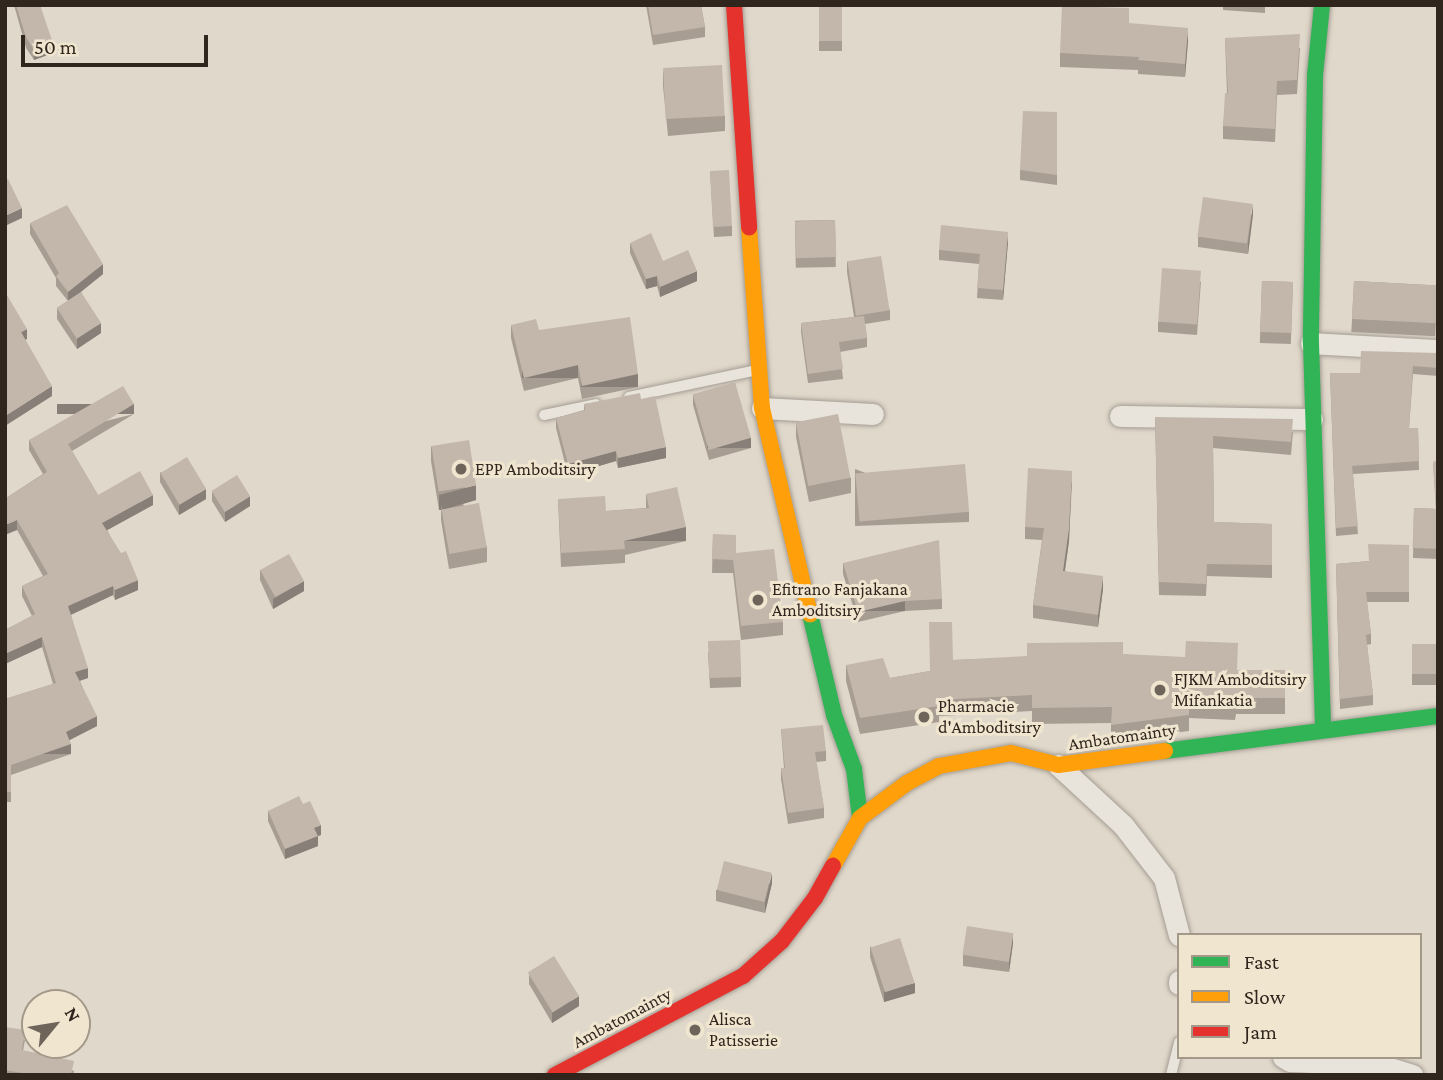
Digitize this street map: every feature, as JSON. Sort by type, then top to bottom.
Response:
[{"type":"street","points":[[734,5],[762,408],[834,715],[854,769],[860,818]]},
{"type":"street","points":[[1322,5],[1315,75],[1311,343],[1323,730]]},
{"type":"street","points":[[1311,343],[1438,350]]},
{"type":"street","points":[[762,408],[873,414]]},
{"type":"street","points":[[1121,416],[1312,419]]},
{"type":"street","name":"Ambatomainty","points":[[555,1075],[743,976],[782,941],[816,898],[860,818],[906,783],[939,766],[1011,752],[1058,765],[1438,716]]},
{"type":"street","points":[[1058,765],[1123,825],[1164,878],[1178,933]]},
{"type":"street","points":[[1286,1059],[1380,1065],[1412,1075]]},
{"type":"lane","points":[[544,415],[759,369]]},
{"type":"lane","points":[[1171,1075],[1177,1050]]},
{"type":"building","points":[[16,5],[40,5],[53,43],[34,50],[26,37]]},
{"type":"building","points":[[648,5],[701,5],[705,27],[653,35]]},
{"type":"building","points":[[819,5],[842,5],[842,41],[819,41]]},
{"type":"building","points":[[1062,6],[1129,8],[1129,23],[1188,28],[1185,64],[1138,60],[1139,57],[1060,53]]},
{"type":"building","points":[[1300,34],[1297,80],[1277,81],[1275,129],[1223,126],[1225,93],[1228,93],[1225,38]]},
{"type":"building","points":[[722,65],[725,116],[666,119],[663,68]]},
{"type":"building","points":[[1023,111],[1057,112],[1057,175],[1020,170]]},
{"type":"building","points":[[729,170],[732,226],[713,227],[710,171]]},
{"type":"building","points":[[8,179],[22,208],[5,216],[5,181]]},
{"type":"building","points":[[1203,197],[1253,204],[1247,244],[1197,237]]},
{"type":"building","points":[[67,205],[103,264],[68,292],[56,276],[59,273],[30,223]]},
{"type":"building","points":[[835,220],[836,257],[796,258],[795,221]]},
{"type":"building","points":[[941,225],[1008,232],[1003,290],[977,288],[980,254],[939,250]]},
{"type":"building","points":[[651,233],[663,261],[688,250],[697,271],[660,287],[657,276],[646,279],[630,243]]},
{"type":"building","points":[[881,256],[890,310],[856,316],[847,261]]},
{"type":"building","points":[[1162,268],[1201,271],[1197,325],[1158,322]]},
{"type":"building","points":[[1262,281],[1293,282],[1291,333],[1260,332]]},
{"type":"building","points":[[1354,281],[1438,285],[1436,323],[1352,319]]},
{"type":"building","points":[[81,292],[101,323],[77,339],[57,308]]},
{"type":"building","points":[[7,295],[27,329],[21,332],[52,386],[5,416],[5,296]]},
{"type":"building","points":[[864,316],[867,338],[839,342],[843,369],[808,374],[801,323]]},
{"type":"building","points":[[630,317],[638,374],[582,386],[578,365],[524,378],[511,325],[536,319],[539,330]]},
{"type":"building","points":[[1361,351],[1438,353],[1438,368],[1413,366],[1409,428],[1418,428],[1419,461],[1352,466],[1358,526],[1336,528],[1330,373],[1360,373]]},
{"type":"building","points":[[735,382],[751,438],[709,450],[693,394]]},
{"type":"building","points":[[123,386],[134,404],[68,444],[98,495],[140,471],[153,495],[102,523],[121,553],[126,551],[138,580],[115,590],[113,586],[68,606],[88,668],[75,672],[97,716],[66,732],[71,744],[11,765],[11,792],[5,792],[5,699],[56,683],[42,637],[5,654],[5,630],[35,614],[22,586],[48,574],[17,520],[5,525],[5,496],[6,498],[47,472],[29,440]]},
{"type":"building","points":[[640,393],[641,399],[655,396],[666,447],[618,458],[616,451],[568,464],[556,418],[585,410],[584,404]]},
{"type":"building","points":[[838,414],[850,478],[808,486],[796,422]]},
{"type":"building","points":[[1155,417],[1293,419],[1291,442],[1213,436],[1214,522],[1272,524],[1272,565],[1207,564],[1206,584],[1159,582]]},
{"type":"building","points":[[469,440],[476,485],[439,491],[431,446]]},
{"type":"building","points":[[187,457],[206,489],[179,505],[160,473]]},
{"type":"building","points":[[1438,461],[1438,508],[1436,508],[1433,462]]},
{"type":"building","points":[[965,464],[969,512],[860,521],[855,474]]},
{"type":"building","points":[[1028,468],[1072,471],[1069,529],[1063,571],[1103,576],[1098,615],[1033,605],[1044,528],[1025,527]]},
{"type":"building","points":[[237,475],[250,496],[225,512],[212,491]]},
{"type":"building","points":[[677,487],[686,527],[624,541],[625,549],[561,553],[558,499],[605,496],[606,511],[649,508],[646,494]]},
{"type":"building","points":[[479,503],[487,547],[449,554],[442,510]]},
{"type":"building","points":[[1414,508],[1438,509],[1437,549],[1413,548]]},
{"type":"building","points":[[713,534],[736,535],[736,553],[774,549],[783,622],[741,626],[733,560],[712,559]]},
{"type":"building","points":[[939,540],[942,599],[905,601],[858,612],[843,563]]},
{"type":"building","points":[[1368,544],[1409,545],[1409,592],[1366,592],[1371,634],[1366,635],[1373,695],[1340,699],[1336,564],[1369,561]]},
{"type":"building","points":[[289,554],[304,581],[275,597],[260,570]]},
{"type":"building","points":[[929,622],[952,622],[953,660],[1027,656],[1027,643],[1123,642],[1123,654],[1185,657],[1186,641],[1238,643],[1237,670],[1285,670],[1285,698],[1236,698],[1235,704],[1189,702],[1189,715],[1111,725],[1112,707],[1032,708],[1032,695],[937,700],[939,706],[860,718],[846,665],[883,658],[890,678],[930,671]]},
{"type":"building","points":[[740,640],[741,677],[709,678],[708,641]]},
{"type":"building","points":[[1412,644],[1438,644],[1438,674],[1412,674]]},
{"type":"building","points":[[823,725],[826,751],[815,752],[824,808],[788,813],[781,768],[785,768],[781,729]]},
{"type":"building","points":[[299,796],[303,804],[310,801],[321,825],[314,828],[318,836],[285,849],[268,811]]},
{"type":"building","points":[[724,861],[772,873],[764,902],[717,890]]},
{"type":"building","points":[[967,926],[1013,933],[1009,962],[962,955]]},
{"type":"building","points":[[900,938],[915,983],[885,992],[871,948]]},
{"type":"building","points":[[554,956],[579,996],[553,1012],[528,972]]},
{"type":"building","points":[[5,1027],[21,1029],[21,1059],[74,1061],[71,1075],[33,1075],[5,1070]]},
{"type":"traffic: fast","points":[[1322,5],[1315,75],[1311,343],[1323,730]]},
{"type":"traffic: fast","points":[[810,614],[834,715],[854,769],[860,818]]},
{"type":"traffic: fast","points":[[1165,751],[1438,716]]},
{"type":"traffic: slow","points":[[749,227],[762,408],[810,614]]},
{"type":"traffic: slow","points":[[833,866],[860,818],[907,783],[939,766],[1011,753],[1058,765],[1165,751]]},
{"type":"traffic: jam","points":[[734,5],[749,227]]},
{"type":"traffic: jam","points":[[555,1075],[743,976],[782,941],[815,898],[833,866]]},
{"type":"place","name":"EPP Amboditsiry","points":[[461,469]]},
{"type":"place","name":"Efitrano Fanjakana Amboditsiry","points":[[758,600]]},
{"type":"place","name":"FJKM Amboditsiry Mifankatia","points":[[1160,690]]},
{"type":"place","name":"Pharmacie d'Amboditsiry","points":[[924,717]]},
{"type":"place","name":"Alisca Patisserie","points":[[695,1030]]}]
